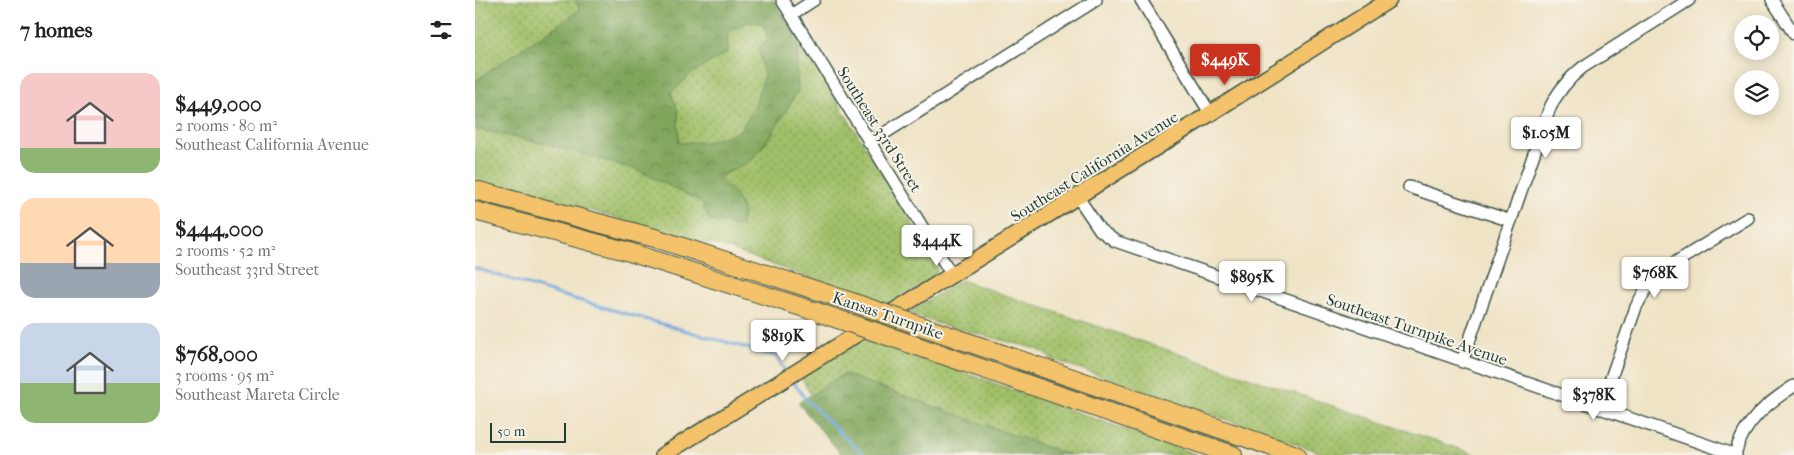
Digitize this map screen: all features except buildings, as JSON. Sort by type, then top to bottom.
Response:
[{"type":"highway","name":"Kansas Turnpike","points":[[475,190],[655,238],[840,298],[1297,455]]},
{"type":"highway","name":"Kansas Turnpike","points":[[475,212],[626,251],[817,312],[1233,455]]},
{"type":"main road","name":"Southeast California Avenue","points":[[663,455],[1389,0]]},
{"type":"street","name":"Southeast 33rd Street","points":[[781,0],[952,275]]},
{"type":"street","points":[[791,15],[814,0]]},
{"type":"street","points":[[869,143],[1096,0]]},
{"type":"street","points":[[1141,0],[1210,113]]},
{"type":"street","points":[[1462,362],[1549,110],[1562,87],[1583,67],[1689,0]]},
{"type":"street","points":[[1773,0],[1794,34]]},
{"type":"street","points":[[1409,186],[1511,221]]},
{"type":"street","name":"Southeast Turnpike Avenue","points":[[1077,196],[1100,230],[1115,242],[1735,455]]},
{"type":"street","points":[[1600,408],[1636,307],[1648,286],[1668,266],[1748,218]]},
{"type":"street","points":[[1735,455],[1743,433],[1751,420],[1772,400],[1794,386]]},
{"type":"green space","points":[[475,0],[575,0],[580,10],[475,81]]},
{"type":"green space","points":[[575,0],[774,0],[799,39],[798,90],[772,134],[751,161],[717,177],[735,194],[743,210],[741,226],[710,221],[701,202],[638,170],[548,144],[475,129],[475,81],[580,10]],"holes":[[[747,22],[763,23],[768,38],[759,48],[764,77],[753,111],[738,132],[707,142],[679,143],[678,111],[671,93],[692,73],[728,52],[727,34]]]},
{"type":"green space","points":[[747,22],[763,23],[768,38],[759,48],[764,77],[753,111],[738,132],[707,142],[679,143],[678,111],[671,93],[692,73],[728,52],[727,34]]},
{"type":"green space","points":[[799,39],[937,264],[937,271],[934,277],[888,306],[718,245],[704,243],[518,190],[475,180],[475,129],[548,144],[638,170],[701,202],[717,178],[751,161],[772,134],[798,90]]},
{"type":"green space","points":[[961,280],[1478,455],[1328,455],[1052,359],[1037,349],[936,323],[908,313]]},
{"type":"green space","points":[[863,337],[1198,455],[1069,455],[844,374],[811,395],[801,377]]},
{"type":"green space","points":[[844,374],[1069,455],[842,455],[798,403]]},
{"type":"waterway","points":[[475,268],[557,294],[775,356],[787,373]]},
{"type":"waterway","points":[[792,380],[806,400],[864,455]]}]
